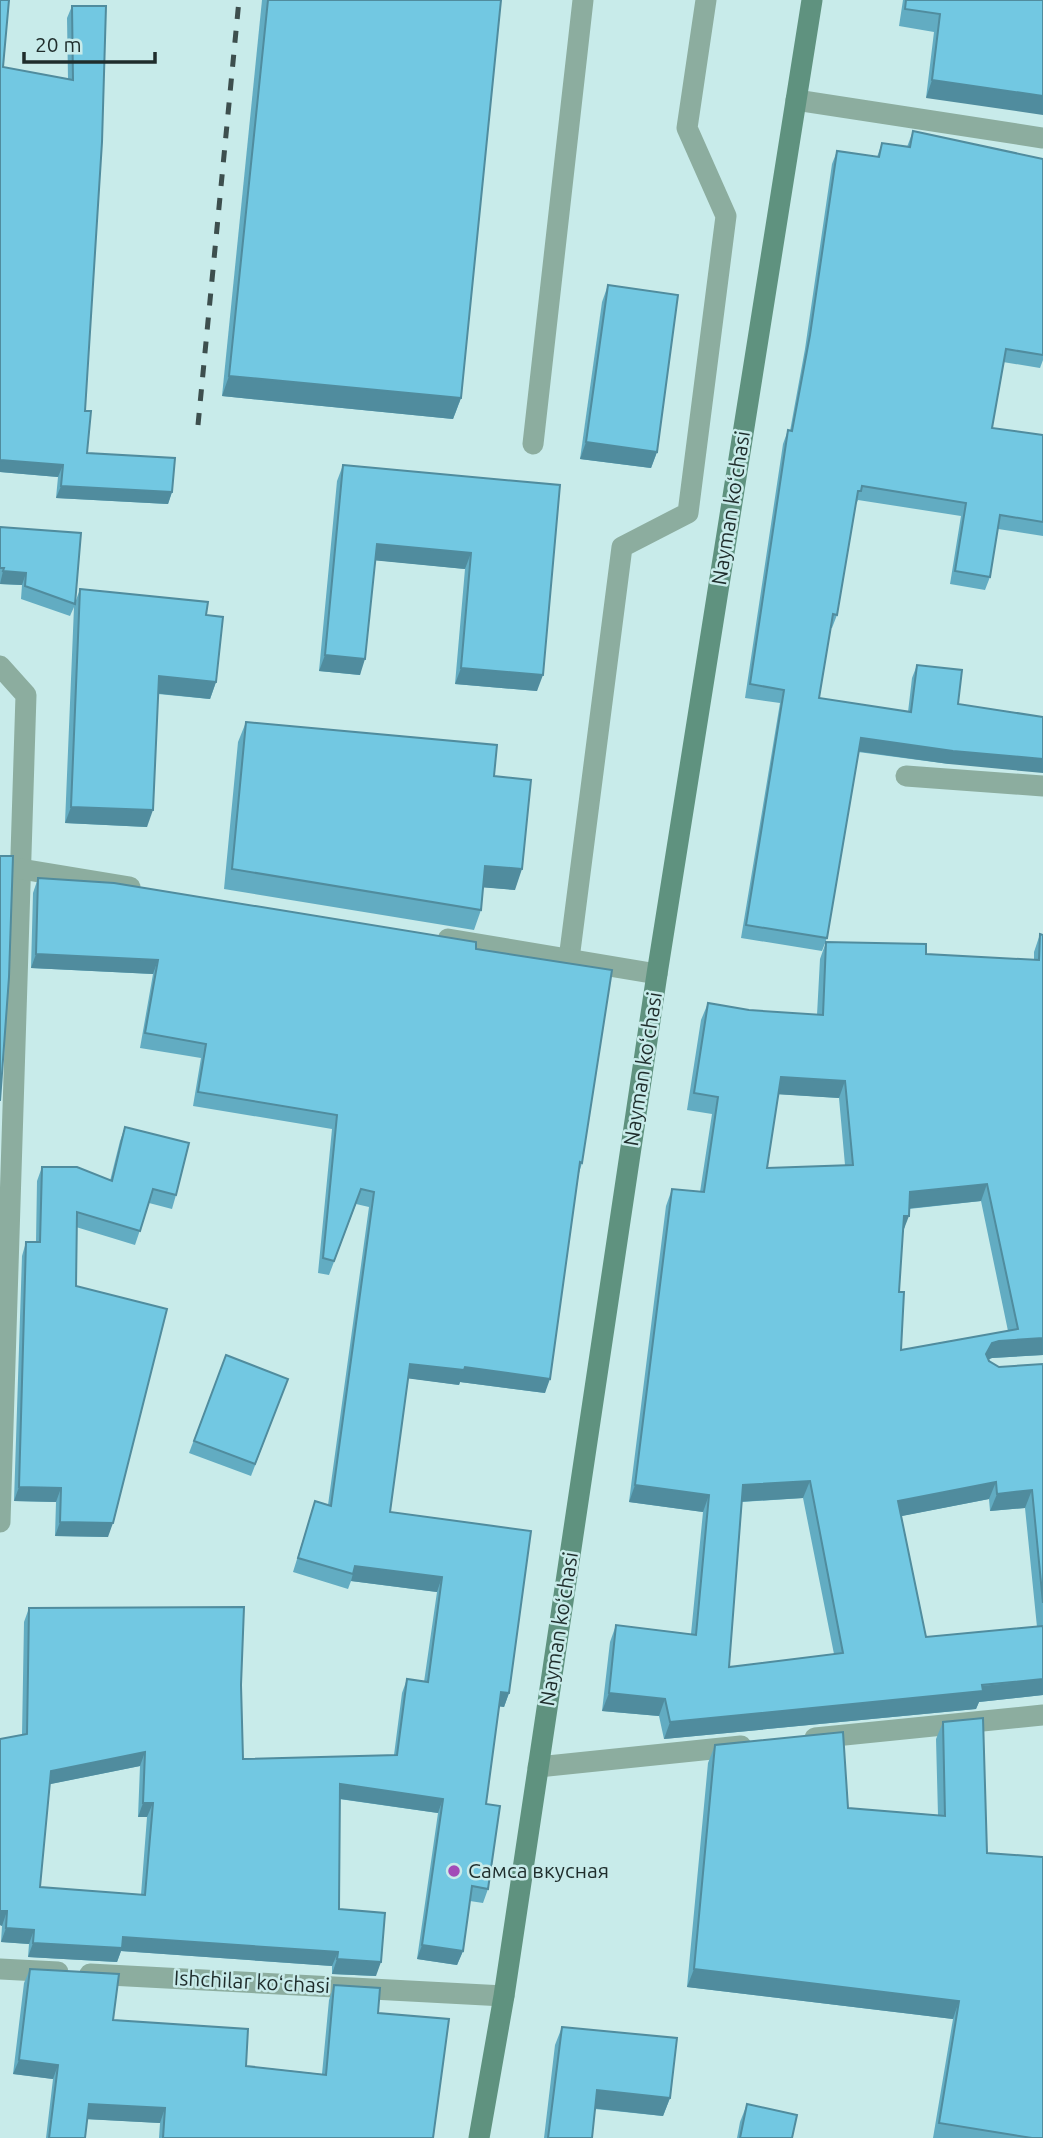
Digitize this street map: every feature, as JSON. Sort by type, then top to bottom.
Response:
[{"type":"main road","name":"Nayman koʻchasi","points":[[479,2138],[504,1996],[657,974],[812,0]]},
{"type":"street","points":[[533,444],[583,0]]},
{"type":"street","points":[[569,959],[622,547],[688,513],[726,216],[687,128],[706,0]]},
{"type":"street","points":[[796,100],[1043,138]]},
{"type":"street","points":[[0,666],[26,695],[0,1522]]},
{"type":"street","points":[[906,776],[1043,786]]},
{"type":"street","points":[[21,869],[145,889]]},
{"type":"street","points":[[432,937],[657,974]]},
{"type":"street","points":[[797,1740],[1043,1715]]},
{"type":"street","points":[[538,1767],[757,1744]]},
{"type":"street","name":"Ishchilar koʻchasi","points":[[0,1969],[504,1996]]},
{"type":"building","points":[[0,0],[9,0],[3,67],[73,80],[72,6],[106,6],[102,142],[85,411],[91,411],[87,453],[175,458],[172,492],[61,486],[63,465],[0,460]]},
{"type":"building","points":[[268,0],[501,0],[461,398],[229,376]]},
{"type":"building","points":[[906,0],[1043,0],[1043,96],[932,80],[940,14],[905,9]]},
{"type":"building","points":[[913,131],[1043,159],[1043,355],[1006,349],[992,428],[1043,435],[1043,522],[1000,515],[990,577],[955,571],[966,503],[862,486],[861,491],[858,491],[837,615],[833,614],[819,698],[911,712],[917,665],[962,670],[958,704],[1043,717],[1043,759],[953,751],[861,738],[827,938],[746,925],[784,690],[750,684],[788,430],[792,431],[810,335],[837,151],[879,157],[882,143],[910,147]]},
{"type":"building","points":[[608,285],[678,295],[657,452],[586,442]]},
{"type":"building","points":[[343,465],[560,485],[543,675],[461,668],[471,553],[377,544],[365,659],[325,655]]},
{"type":"building","points":[[0,527],[81,533],[75,604],[25,586],[26,573],[3,571],[4,568],[0,568]]},
{"type":"building","points":[[80,589],[208,602],[206,615],[223,617],[216,682],[159,676],[153,810],[71,807]]},
{"type":"building","points":[[246,722],[497,745],[494,776],[531,780],[522,869],[485,866],[481,910],[232,869]]},
{"type":"building","points":[[0,856],[13,856],[9,977],[0,1101]]},
{"type":"building","points":[[38,878],[114,883],[476,942],[476,949],[612,970],[582,1163],[580,1162],[550,1379],[465,1367],[464,1370],[410,1364],[390,1512],[531,1531],[509,1693],[501,1692],[486,1804],[500,1806],[488,1889],[472,1886],[463,1951],[422,1945],[443,1799],[340,1784],[339,1909],[385,1913],[381,1962],[337,1959],[338,1952],[123,1937],[122,1948],[33,1943],[34,1930],[6,1928],[7,1911],[0,1911],[0,1739],[27,1734],[29,1608],[244,1607],[241,1685],[243,1759],[397,1755],[407,1679],[428,1682],[442,1577],[355,1566],[353,1574],[298,1558],[315,1501],[331,1506],[374,1192],[361,1189],[334,1261],[323,1258],[337,1115],[198,1092],[206,1044],[145,1033],[158,960],[36,954]],"holes":[[[145,1752],[143,1803],[153,1803],[145,1895],[40,1887],[51,1771]]]},
{"type":"building","points":[[1040,934],[1043,935],[1043,1338],[999,1341],[992,1343],[986,1354],[989,1361],[999,1367],[1043,1364],[1043,1603],[1032,1490],[997,1494],[996,1482],[898,1501],[926,1637],[1043,1626],[1043,1679],[982,1685],[983,1691],[670,1722],[665,1699],[609,1693],[616,1625],[696,1635],[709,1495],[635,1485],[672,1189],[704,1192],[718,1097],[694,1093],[708,1003],[749,1010],[823,1015],[826,942],[926,944],[926,954],[1039,960]],"holes":[[[781,1077],[845,1081],[853,1165],[767,1168]],[[987,1184],[1018,1329],[901,1350],[904,1292],[899,1292],[904,1216],[909,1216],[910,1192]],[[810,1481],[843,1653],[729,1667],[743,1485]]]},
{"type":"building","points":[[125,1127],[189,1143],[176,1195],[153,1189],[140,1231],[77,1212],[76,1286],[167,1309],[113,1523],[60,1522],[61,1488],[19,1487],[26,1242],[40,1242],[42,1167],[77,1167],[112,1181]]},
{"type":"building","points":[[226,1355],[288,1379],[255,1464],[194,1441]]},
{"type":"building","points":[[983,1718],[987,1853],[1043,1857],[1043,2138],[939,2123],[959,2001],[694,1969],[715,1745],[843,1732],[848,1808],[945,1816],[943,1722]]},
{"type":"building","points":[[30,1969],[119,1974],[113,2020],[248,2029],[246,2066],[326,2075],[334,1985],[380,1988],[378,2013],[449,2019],[433,2138],[163,2138],[165,2108],[89,2104],[85,2138],[49,2138],[58,2065],[19,2060]]},
{"type":"building","points":[[562,2027],[677,2038],[670,2098],[597,2090],[592,2138],[548,2138]]},
{"type":"building","points":[[747,2104],[797,2115],[792,2138],[740,2138]]},
{"type":"railway","points":[[198,425],[239,0]]},
{"type":"place","name":"Самса вкусная","points":[[454,1871]]}]
